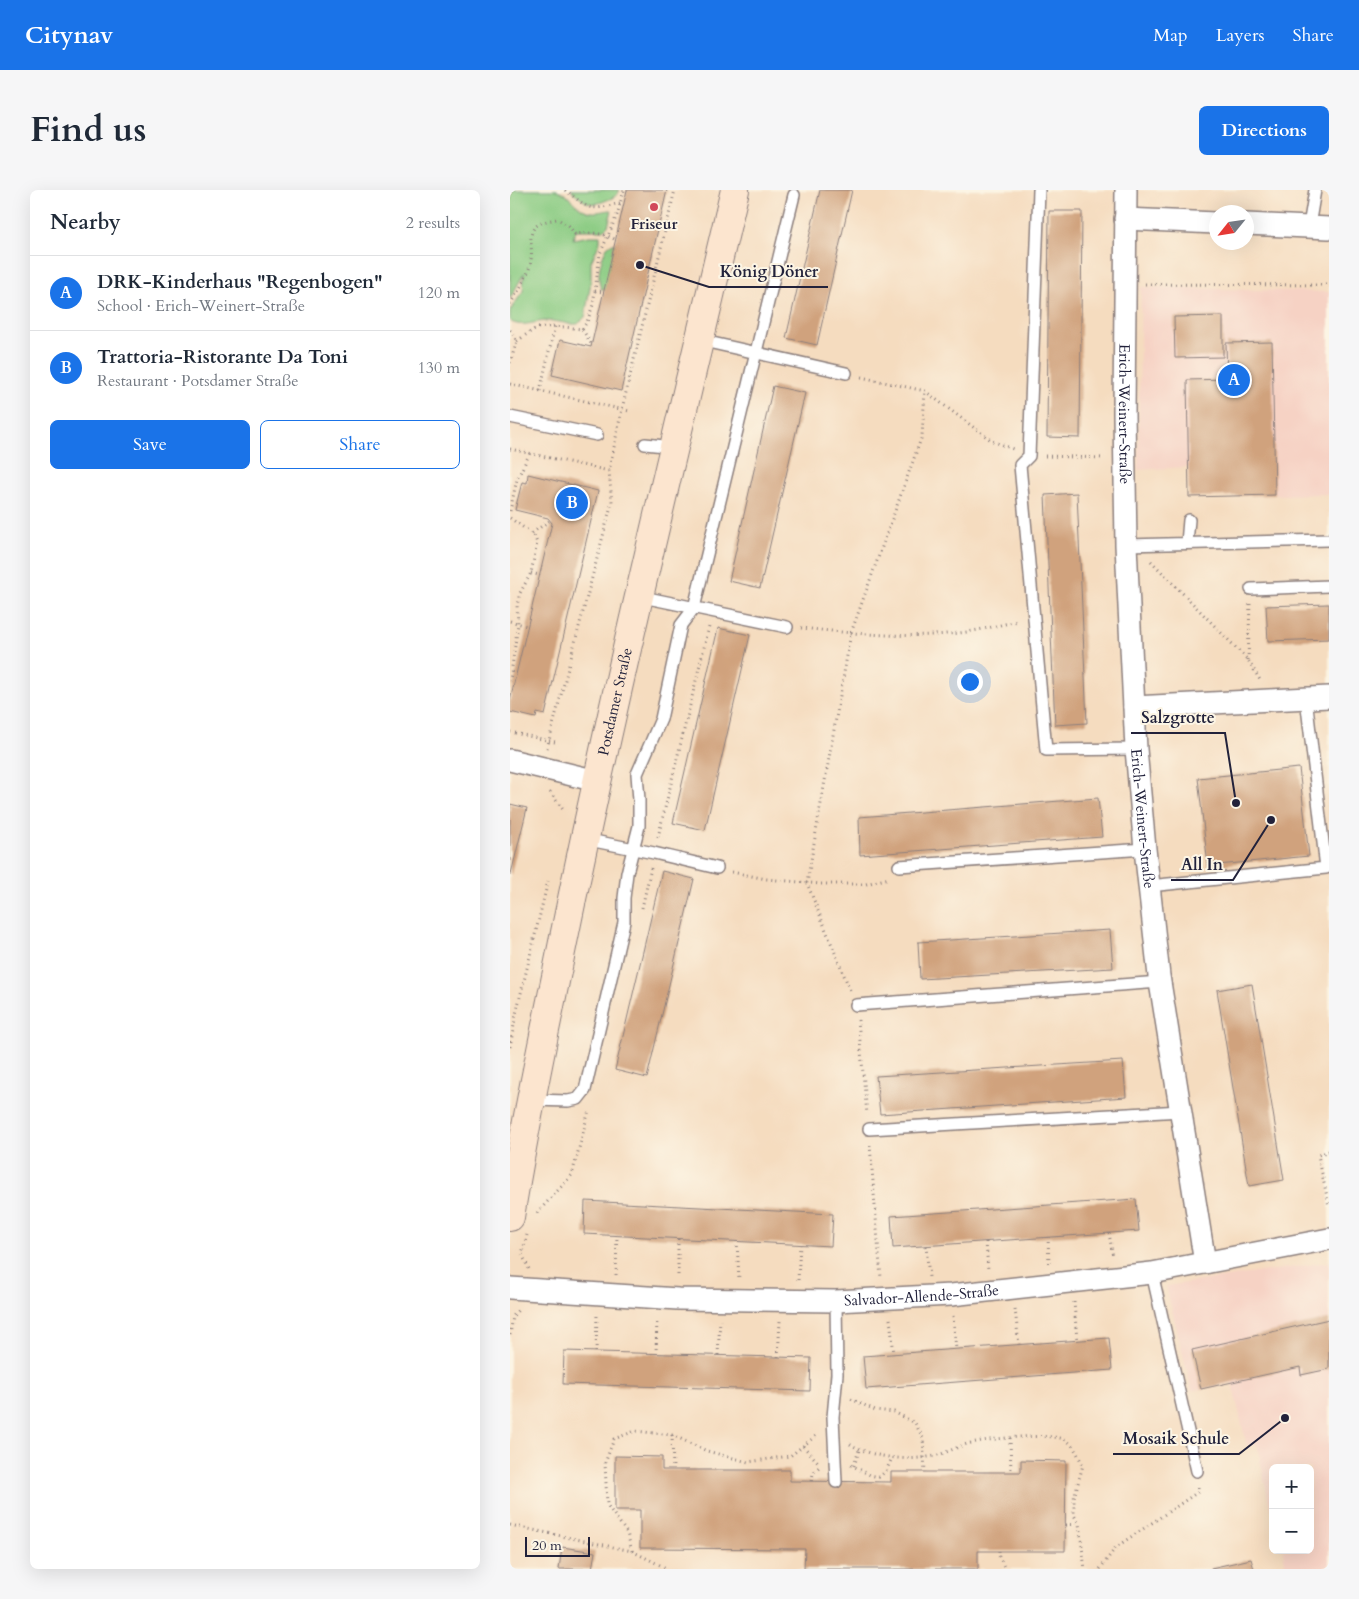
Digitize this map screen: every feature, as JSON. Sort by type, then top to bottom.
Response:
[{"type":"main road","name":"Potsdamer Straße","points":[[523,1216],[531,1100],[584,839],[638,596],[735,190]]},
{"type":"street","name":"Erich-Weinert-Straße","points":[[1126,190],[1124,458],[1131,545],[1136,749],[1160,982],[1205,1263]]},
{"type":"street","points":[[1125,220],[1209,223]]},
{"type":"street","points":[[1254,224],[1319,227]]},
{"type":"street","points":[[1134,707],[1329,697]]},
{"type":"street","points":[[510,760],[597,781]]},
{"type":"street","name":"Salvador-Allende-Straße","points":[[510,1288],[606,1295],[731,1300],[836,1301],[952,1296],[1152,1273],[1329,1239]]},
{"type":"lane","points":[[1039,190],[1029,456],[1020,465],[1046,750],[1136,749]]},
{"type":"lane","points":[[1315,190],[1319,227]]},
{"type":"lane","points":[[531,1100],[568,1101],[578,1099],[585,1090],[624,922],[627,873],[639,826],[636,774],[661,718],[682,625],[694,608],[794,195]]},
{"type":"lane","points":[[699,340],[846,373]]},
{"type":"lane","points":[[510,417],[597,435]]},
{"type":"lane","points":[[645,444],[674,446]]},
{"type":"lane","points":[[1188,543],[1189,520]]},
{"type":"lane","points":[[1131,545],[1329,540]]},
{"type":"lane","points":[[1251,588],[1329,586]]},
{"type":"lane","points":[[638,596],[787,627]]},
{"type":"lane","points":[[1149,886],[1326,868],[1306,698]]},
{"type":"lane","points":[[584,839],[717,868]]},
{"type":"lane","points":[[899,866],[1145,849]]},
{"type":"lane","points":[[856,1006],[1160,982]]},
{"type":"lane","points":[[869,1129],[1182,1111]]},
{"type":"lane","points":[[1152,1273],[1197,1471]]},
{"type":"lane","points":[[836,1301],[837,1343],[833,1417],[836,1482]]},
{"type":"path","points":[[565,190],[586,207],[594,209],[620,202]]},
{"type":"path","points":[[582,329],[587,322],[593,305],[600,254],[617,215],[624,190]]},
{"type":"path","points":[[562,820],[564,811],[542,782],[543,768],[612,502],[609,471],[674,190]]},
{"type":"path","points":[[510,304],[529,269],[532,256],[530,237],[536,226],[546,221],[558,219],[569,226],[575,234],[594,232],[607,235],[616,240]]},
{"type":"path","points":[[1125,284],[1329,285]]},
{"type":"path","points":[[595,291],[604,292]]},
{"type":"path","points":[[540,391],[555,326]]},
{"type":"path","points":[[510,363],[517,341],[536,328],[555,326],[582,329]]},
{"type":"path","points":[[582,329],[592,345]]},
{"type":"path","points":[[510,330],[517,341]]},
{"type":"path","points":[[846,373],[924,392],[992,441],[1029,456],[1124,458]]},
{"type":"path","points":[[510,384],[628,410]]},
{"type":"path","points":[[894,1354],[885,1298],[856,1006],[807,883],[851,633],[922,436],[924,392]]},
{"type":"path","points":[[510,449],[609,471]]},
{"type":"path","points":[[510,511],[517,479],[530,453]]},
{"type":"path","points":[[510,518],[532,533],[536,542],[531,573],[522,588],[517,605],[518,624],[510,682]]},
{"type":"path","points":[[532,533],[549,521]]},
{"type":"path","points":[[1131,545],[1248,660],[1272,699]]},
{"type":"path","points":[[531,573],[539,575]]},
{"type":"path","points":[[1248,660],[1251,588]]},
{"type":"path","points":[[641,911],[713,612]]},
{"type":"path","points":[[787,627],[851,633],[948,634],[1034,618]]},
{"type":"path","points":[[510,621],[528,626]]},
{"type":"path","points":[[510,732],[555,742]]},
{"type":"path","points":[[717,868],[766,879],[821,884],[866,884],[890,877],[899,866]]},
{"type":"path","points":[[510,1047],[518,1005],[550,877]]},
{"type":"path","points":[[523,1216],[572,1175],[592,1101]]},
{"type":"path","points":[[1329,1151],[1318,1156],[1329,1206]]},
{"type":"path","points":[[596,1352],[617,1236]]},
{"type":"path","points":[[656,1354],[678,1239]]},
{"type":"path","points":[[718,1355],[731,1300],[737,1242]]},
{"type":"path","points":[[986,1242],[988,1275]]},
{"type":"path","points":[[797,1284],[800,1244]]},
{"type":"path","points":[[926,1246],[930,1280]]},
{"type":"path","points":[[1073,1282],[1077,1340]]},
{"type":"path","points":[[1013,1289],[1018,1345]]},
{"type":"path","points":[[952,1296],[956,1349]]},
{"type":"path","points":[[778,1357],[781,1300]]},
{"type":"path","points":[[835,1391],[875,1410],[894,1412],[915,1423],[923,1438],[925,1472]]},
{"type":"path","points":[[632,1551],[627,1533],[607,1505],[605,1463],[614,1439],[634,1430],[672,1436],[706,1451],[748,1462],[790,1456],[816,1436],[833,1417],[846,1442],[859,1450],[892,1458],[925,1458],[966,1444],[1034,1435],[1065,1440],[1075,1449],[1083,1465],[1074,1498],[1074,1515],[1080,1524],[1085,1569]]},
{"type":"path","points":[[672,1436],[673,1470]]},
{"type":"path","points":[[1010,1438],[1011,1472]]},
{"type":"path","points":[[804,1446],[820,1466]]},
{"type":"path","points":[[854,1466],[859,1450]]},
{"type":"path","points":[[1100,1569],[1116,1547],[1198,1492],[1197,1471]]},
{"type":"path","points":[[510,1524],[632,1551],[668,1569]]},
{"type":"path","points":[[1066,1525],[1080,1524]]},
{"type":"path","points":[[999,1551],[999,1556],[1005,1569]]},
{"type":"shaded area","points":[[1141,287],[1329,292],[1329,494],[1189,497],[1188,467],[1138,470]]},
{"type":"shaded area","points":[[1329,1262],[1329,1569],[1286,1569],[1284,1554],[1314,1554],[1314,1464],[1269,1464],[1269,1502],[1257,1445],[1247,1446],[1232,1383],[1192,1391],[1166,1286]]},
{"type":"green space","points":[[513,190],[557,190],[587,211],[612,210],[608,226],[604,230],[576,230],[573,239],[600,236],[600,242],[591,262],[591,281],[585,317],[578,324],[545,321],[519,324],[510,321],[510,311],[523,291],[524,273],[510,299],[510,202]]},
{"type":"green space","points":[[571,190],[620,190],[611,198],[592,204],[584,201]]},
{"type":"green space","points":[[615,244],[605,289],[601,289],[600,267],[607,247]]},
{"type":"building","points":[[627,190],[667,190],[621,391],[552,375],[560,340],[591,347]]},
{"type":"building","points":[[820,190],[852,190],[817,345],[786,338]]},
{"type":"building","points":[[1049,211],[1082,211],[1080,438],[1047,437]]},
{"type":"building","points":[[1223,316],[1223,357],[1175,358],[1174,317]]},
{"type":"building","points":[[1272,342],[1275,495],[1189,497],[1187,380],[1227,379],[1226,343]]},
{"type":"building","points":[[773,386],[805,393],[760,588],[729,581]]},
{"type":"building","points":[[528,474],[598,491],[545,715],[537,713],[536,718],[510,712],[510,700],[552,523],[548,518],[515,510],[522,482],[527,483]]},
{"type":"building","points":[[1077,493],[1087,723],[1055,725],[1045,495]]},
{"type":"building","points":[[1329,604],[1329,639],[1268,641],[1266,606]]},
{"type":"building","points":[[718,628],[750,635],[705,830],[673,823]]},
{"type":"building","points":[[1299,768],[1309,856],[1208,866],[1198,778]]},
{"type":"building","points":[[1098,798],[1102,837],[860,855],[859,817]]},
{"type":"building","points":[[510,804],[527,808],[511,874],[510,874]]},
{"type":"building","points":[[662,871],[694,879],[647,1078],[615,1070]]},
{"type":"building","points":[[1110,930],[1113,968],[920,979],[918,942]]},
{"type":"building","points":[[1252,984],[1284,1180],[1249,1186],[1217,990]]},
{"type":"building","points":[[1123,1061],[1126,1097],[880,1114],[876,1076]]},
{"type":"building","points":[[1136,1199],[1139,1231],[893,1248],[891,1216]]},
{"type":"building","points":[[585,1201],[833,1214],[831,1246],[584,1234]]},
{"type":"building","points":[[1329,1319],[1329,1369],[1301,1375],[1300,1367],[1201,1389],[1192,1350]]},
{"type":"building","points":[[1109,1338],[1112,1370],[866,1389],[863,1356]]},
{"type":"building","points":[[564,1351],[811,1358],[810,1391],[563,1384]]},
{"type":"building","points":[[615,1456],[662,1457],[662,1470],[790,1470],[790,1481],[891,1482],[891,1472],[1021,1472],[1021,1460],[1066,1461],[1065,1551],[978,1551],[978,1569],[804,1569],[805,1549],[640,1548],[640,1510],[615,1510]]},
{"type":"building","points":[[562,1547],[595,1552],[592,1569],[559,1569]]},
{"type":"building","points":[[1251,1559],[1254,1569],[1211,1569],[1211,1568]]},
{"type":"place","name":"Friseur","points":[[654,207]]},
{"type":"place","name":"König Döner","points":[[640,265]]},
{"type":"place","name":"DRK-Kinderhaus \"Regenbogen\"","points":[[1234,380]]},
{"type":"place","name":"Trattoria-Ristorante Da Toni","points":[[572,503]]},
{"type":"place","name":"Salzgrotte","points":[[1236,803]]},
{"type":"place","name":"All In","points":[[1271,820]]},
{"type":"place","name":"Mosaik Schule","points":[[1285,1418]]}]
